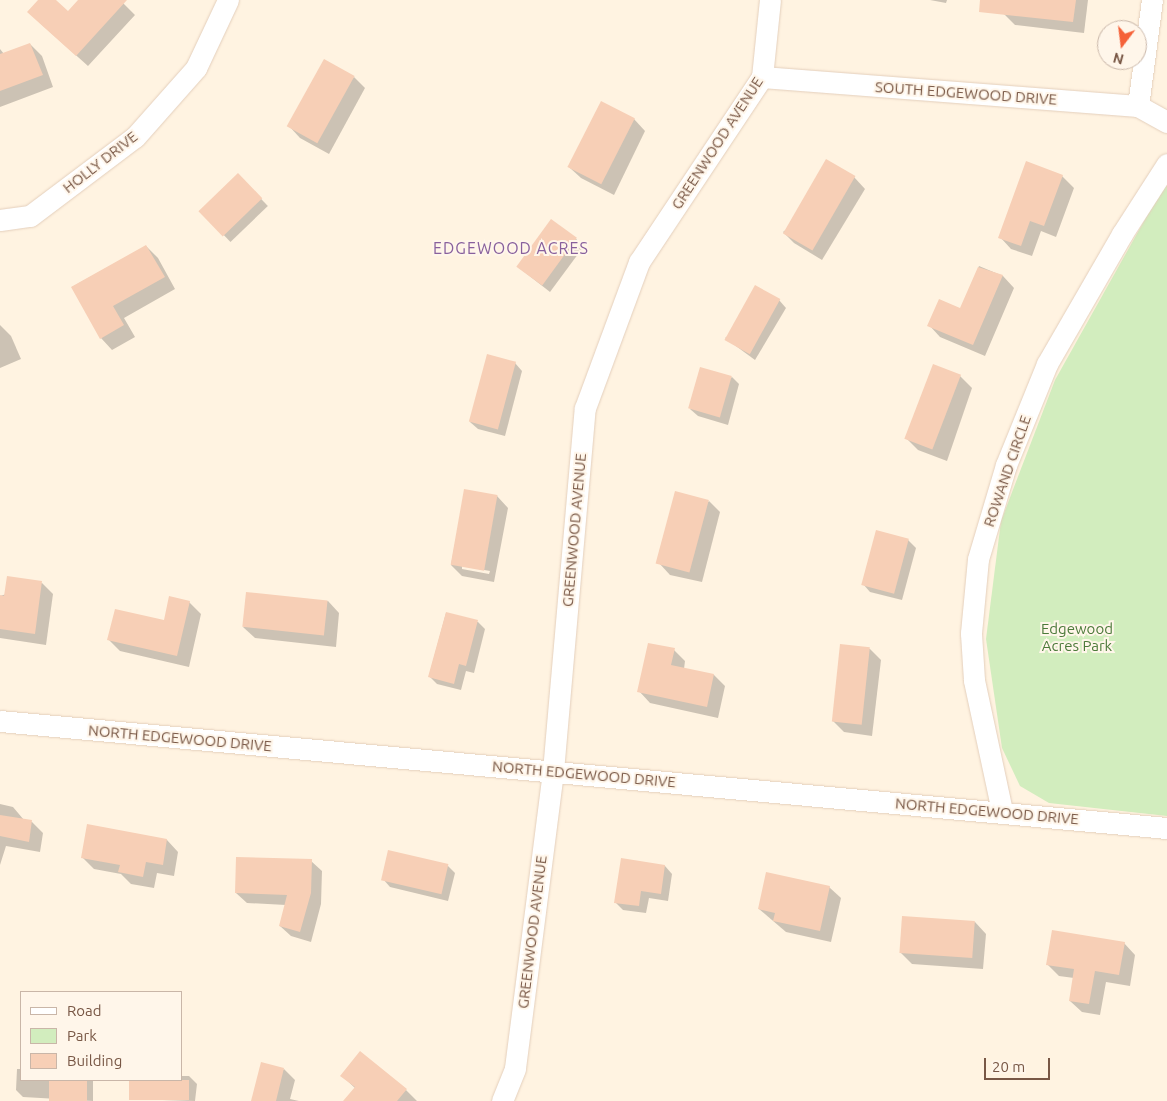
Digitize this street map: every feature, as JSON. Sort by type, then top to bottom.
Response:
[{"type":"street","name":"HOLLY DRIVE","points":[[0,220],[30,216],[135,137],[196,68],[228,0]]},
{"type":"street","name":"GREENWOOD AVENUE","points":[[502,1101],[515,1068],[553,771],[585,408],[639,262],[762,77],[770,0]]},
{"type":"street","points":[[1138,106],[1152,0]]},
{"type":"street","name":"SOUTH EDGEWOOD DRIVE","points":[[762,77],[1138,106],[1167,122]]},
{"type":"street","name":"ROWAND CIRCLE","points":[[1002,811],[974,680],[971,633],[978,559],[1006,465],[1047,364],[1122,234],[1167,164]]},
{"type":"street","name":"NORTH EDGEWOOD DRIVE","points":[[0,721],[1002,811],[1167,828]]},
{"type":"green space","name":"Edgewood Acres Park","points":[[1167,180],[1167,816],[1049,803],[1020,786],[1002,748],[986,639],[1001,521],[1055,380]]},
{"type":"building","points":[[38,0],[56,0],[68,11],[78,0],[127,0],[76,56],[27,12]]},
{"type":"building","points":[[980,0],[1076,0],[1073,22],[979,12]]},
{"type":"building","points":[[30,43],[43,75],[0,91],[0,54]]},
{"type":"building","points":[[324,59],[355,76],[317,143],[287,126]]},
{"type":"building","points":[[601,101],[635,118],[601,184],[567,167]]},
{"type":"building","points":[[826,159],[855,176],[812,250],[783,233]]},
{"type":"building","points":[[1026,161],[1063,175],[1044,226],[1030,221],[1021,246],[998,238]]},
{"type":"building","points":[[238,173],[262,198],[223,236],[198,211]]},
{"type":"building","points":[[551,219],[577,238],[542,286],[516,267]]},
{"type":"building","points":[[146,245],[165,277],[113,306],[124,325],[100,339],[71,287]]},
{"type":"building","points":[[978,267],[1003,275],[973,345],[927,326],[939,299],[960,308]]},
{"type":"building","points":[[755,285],[780,299],[750,354],[724,340]]},
{"type":"building","points":[[487,354],[516,362],[498,429],[469,422]]},
{"type":"building","points":[[933,364],[961,375],[932,449],[904,439]]},
{"type":"building","points":[[700,367],[732,376],[720,417],[688,408]]},
{"type":"building","points":[[464,489],[497,495],[484,571],[451,565]]},
{"type":"building","points":[[675,491],[709,500],[689,573],[656,563]]},
{"type":"building","points":[[876,530],[909,539],[894,594],[861,585]]},
{"type":"building","points":[[7,576],[42,581],[35,634],[0,629],[0,595],[4,596]]},
{"type":"building","points":[[246,592],[328,601],[324,635],[242,627]]},
{"type":"building","points":[[169,596],[190,601],[177,656],[107,640],[115,609],[164,620]]},
{"type":"building","points":[[446,612],[478,620],[466,666],[459,664],[454,684],[428,677]]},
{"type":"building","points":[[648,643],[675,648],[671,665],[714,674],[707,707],[637,692]]},
{"type":"building","points":[[840,644],[870,647],[862,725],[832,722]]},
{"type":"building","points":[[0,815],[32,820],[29,842],[0,836]]},
{"type":"building","points":[[87,824],[167,839],[163,865],[146,862],[143,877],[118,872],[120,865],[81,858]]},
{"type":"building","points":[[388,850],[448,864],[441,894],[381,880]]},
{"type":"building","points":[[236,857],[312,859],[311,893],[300,932],[279,926],[287,895],[235,893]]},
{"type":"building","points":[[621,858],[665,865],[661,894],[641,891],[639,906],[614,903]]},
{"type":"building","points":[[766,872],[830,886],[820,931],[773,921],[775,913],[758,909]]},
{"type":"building","points":[[902,916],[975,921],[972,958],[899,953]]},
{"type":"building","points":[[1052,930],[1125,942],[1119,975],[1095,971],[1089,1004],[1069,1001],[1074,969],[1046,965]]},
{"type":"building","points":[[360,1051],[407,1089],[397,1101],[343,1101],[355,1087],[340,1076]]},
{"type":"building","points":[[261,1062],[284,1068],[276,1101],[251,1101]]},
{"type":"building","points":[[189,1080],[189,1100],[129,1100],[129,1081]]},
{"type":"building","points":[[49,1081],[87,1081],[87,1101],[49,1101]]},
{"type":"district","name":"EDGEWOOD ACRES","points":[[511,248]]}]
